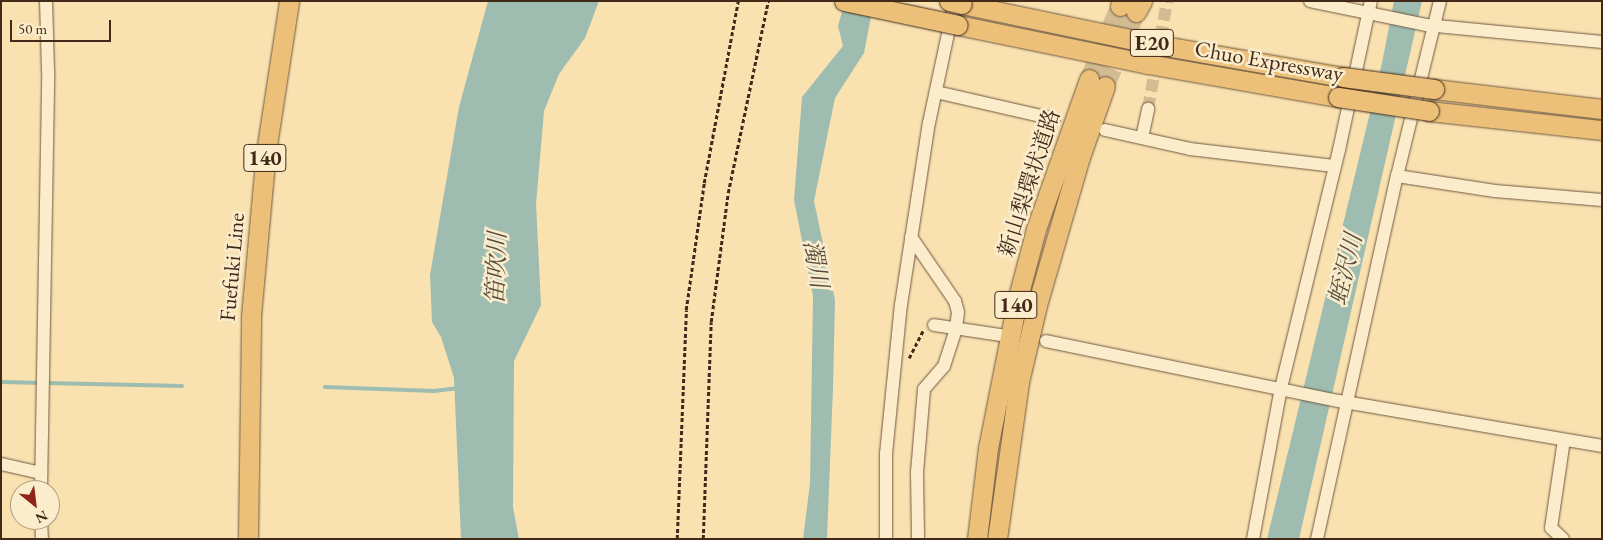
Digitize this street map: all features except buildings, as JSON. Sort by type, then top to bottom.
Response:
[{"type":"highway","name":"Fuefuki Line","points":[[248,539],[247,397],[251,316],[267,143],[289,1]]},
{"type":"highway","name":"Chuo Expressway","points":[[844,1],[1148,64],[1338,97],[1429,111],[1602,130]]},
{"type":"highway","name":"Chuo Expressway","points":[[956,2],[1153,44],[1343,77],[1602,109]]},
{"type":"highway","name":"新山梨環状道路","points":[[977,539],[991,429],[1017,301],[1039,221],[1097,83],[1077,166],[1037,305],[1019,382],[997,539]]},
{"type":"street","points":[[41,480],[44,361],[46,1]]},
{"type":"street","points":[[1310,1],[1431,26],[1602,42]]},
{"type":"street","points":[[1253,539],[1284,389],[1334,166],[1371,15],[1371,1]]},
{"type":"street","points":[[1317,539],[1342,401],[1397,176],[1431,26],[1440,1]]},
{"type":"street","points":[[886,539],[890,393],[911,237],[936,92],[956,2]]},
{"type":"street","points":[[936,92],[1054,119]]},
{"type":"street","points":[[1142,138],[1148,109]]},
{"type":"street","points":[[1104,130],[1190,149],[1334,166]]},
{"type":"street","points":[[1397,176],[1495,191],[1602,200]]},
{"type":"street","points":[[911,237],[955,302],[956,329],[944,366],[924,389],[917,473],[918,539]]},
{"type":"street","points":[[934,325],[1000,335]]},
{"type":"street","points":[[1046,341],[1342,401],[1602,446]]},
{"type":"street","points":[[1563,539],[1551,528],[1564,440]]},
{"type":"street","points":[[1,464],[41,473]]},
{"type":"path","points":[[677,539],[686,310],[704,183],[738,1]]},
{"type":"path","points":[[703,539],[711,322],[728,193],[768,1]]},
{"type":"path","points":[[909,359],[920,332],[934,325]]},
{"type":"water","name":"笛吹川","points":[[488,1],[599,1],[585,38],[559,74],[544,111],[536,204],[541,305],[514,361],[513,507],[519,539],[461,539],[454,378],[441,337],[432,322],[430,275],[459,107]]},
{"type":"water","name":"濁川","points":[[845,1],[874,1],[864,53],[835,98],[814,201],[835,300],[833,388],[827,539],[803,539],[810,483],[813,296],[794,200],[802,97],[843,46],[838,26]]},
{"type":"water","name":"蛭沢川","points":[[1394,1],[1422,1],[1299,539],[1267,539],[1382,63]]},
{"type":"waterway","points":[[1,382],[182,386]]},
{"type":"waterway","points":[[325,387],[434,391],[457,388]]},
{"type":"tunnel","points":[[1148,109],[1167,1]]},
{"type":"tunnel","points":[[1089,79],[1120,6]]},
{"type":"tunnel","points":[[1105,86],[1136,12]]}]
